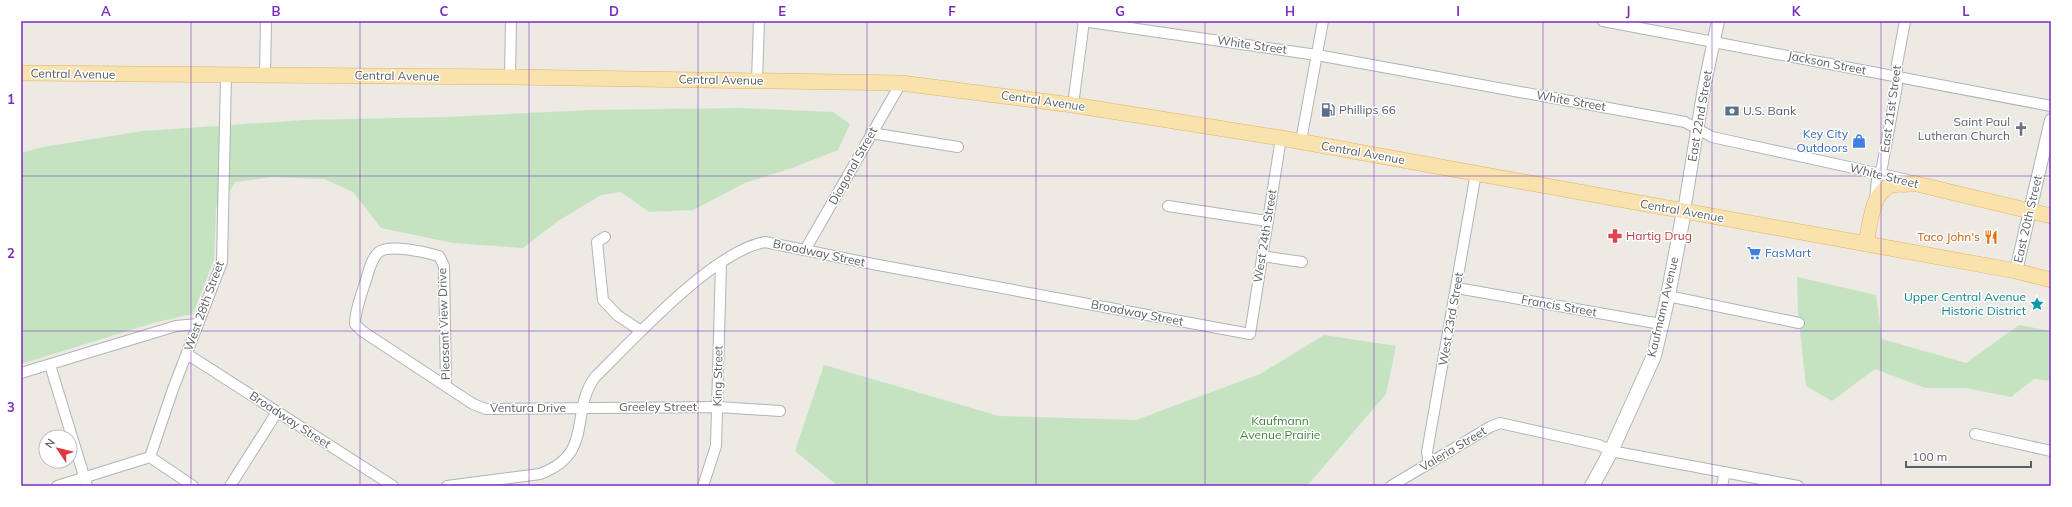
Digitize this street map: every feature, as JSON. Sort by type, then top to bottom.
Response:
[{"type":"main road","name":"Central Avenue","points":[[21,73],[226,76],[510,77],[901,83],[1073,105],[1301,141],[2016,271],[2051,280]]},
{"type":"main road","name":"White Street","points":[[1913,183],[2051,216]]},
{"type":"main road","points":[[1875,202],[1880,193],[1892,185],[1905,186],[1913,183]]},
{"type":"main road","name":"East 21st Street","points":[[1866,244],[1875,202]]},
{"type":"main road","name":"Kaufmann Avenue","points":[[1592,486],[1611,451],[1654,356],[1668,296],[1684,211]]},
{"type":"street","points":[[265,75],[266,21]]},
{"type":"street","points":[[510,77],[511,21]]},
{"type":"street","points":[[757,80],[759,21]]},
{"type":"street","points":[[1073,105],[1083,21]]},
{"type":"street","name":"White Street","points":[[1083,21],[1317,55],[1685,122],[1712,137],[1907,179],[1913,183]]},
{"type":"street","points":[[1301,141],[1323,21]]},
{"type":"street","name":"Jackson Street","points":[[1603,21],[2051,106]]},
{"type":"street","name":"East 22nd Street","points":[[1684,211],[1718,21]]},
{"type":"street","name":"East 21st Street","points":[[1875,202],[1874,195],[1879,173],[1882,167],[1888,134],[1897,76],[1897,64],[1905,21]]},
{"type":"street","name":"West 28th Street","points":[[150,457],[222,262],[226,76]]},
{"type":"street","name":"Diagonal Street","points":[[805,250],[901,83]]},
{"type":"street","name":"East 20th Street","points":[[2016,271],[2051,120]]},
{"type":"street","points":[[871,133],[958,148]]},
{"type":"street","name":"West 24th Street","points":[[1250,334],[1281,138]]},
{"type":"street","name":"West 23rd Street","points":[[1429,464],[1427,452],[1476,173]]},
{"type":"street","points":[[1168,206],[1267,221]]},
{"type":"street","points":[[605,237],[597,242],[603,300],[617,315],[641,331]]},
{"type":"street","name":"Broadway Street","points":[[447,486],[483,484],[540,474],[553,469],[572,451],[577,438],[588,386],[595,377],[684,291],[720,263],[752,245],[764,242],[880,266],[1250,334]]},
{"type":"street","name":"Pleasant View Drive","points":[[355,324],[355,314],[372,262],[379,252],[388,248],[439,256],[444,266],[446,386]]},
{"type":"street","points":[[1262,256],[1302,262]]},
{"type":"street","name":"King Street","points":[[703,486],[716,446],[720,263]]},
{"type":"street","name":"Francis Street","points":[[1457,288],[1661,324]]},
{"type":"street","points":[[1668,296],[1799,323]]},
{"type":"street","points":[[21,374],[176,326],[198,324]]},
{"type":"street","name":"Ventura Drive","points":[[355,324],[362,331],[473,404],[486,408],[583,408]]},
{"type":"street","name":"Broadway Street","points":[[187,354],[393,486]]},
{"type":"street","points":[[50,365],[86,482]]},
{"type":"street","name":"Greeley Street","points":[[583,408],[718,407],[780,411]]},
{"type":"street","points":[[230,486],[277,412]]},
{"type":"street","name":"Valeria Street","points":[[1391,486],[1490,427],[1500,424],[1599,445],[1611,451],[1798,486]]},
{"type":"street","points":[[1975,434],[2051,451]]},
{"type":"street","points":[[57,486],[86,482],[150,457],[193,486]]},
{"type":"street","points":[[1722,486],[1726,472]]},
{"type":"green space","points":[[740,108],[833,112],[850,124],[838,150],[792,168],[745,183],[693,210],[649,212],[621,192],[601,195],[558,221],[523,248],[453,243],[381,228],[353,192],[324,179],[272,177],[236,182],[216,208],[214,260],[193,314],[153,323],[21,364],[21,153],[43,147],[143,131],[304,120],[446,117],[590,110]]},
{"type":"green space","points":[[1797,277],[1876,295],[1882,339],[1966,363],[2019,325],[2051,331],[2051,381],[2034,379],[2011,397],[1966,388],[1925,388],[1875,369],[1832,401],[1806,386],[1798,311]]},
{"type":"green space","name":"Kaufmann Avenue Prairie","points":[[1324,335],[1396,346],[1386,394],[1307,486],[838,486],[795,451],[824,365],[999,416],[1136,420],[1260,374]]},
{"type":"place","name":"Phillips 66","points":[[1328,110]]},
{"type":"place","name":"U.S. Bank","points":[[1732,111]]},
{"type":"place","name":"Saint Paul Lutheran Church","points":[[2021,129]]},
{"type":"place","name":"Key City Outdoors","points":[[1859,141]]},
{"type":"place","name":"Hartig Drug","points":[[1615,236]]},
{"type":"place","name":"Taco John's","points":[[1991,237]]},
{"type":"place","name":"FasMart","points":[[1754,253]]},
{"type":"place","name":"Upper Central Avenue Historic District","points":[[2037,304]]}]
